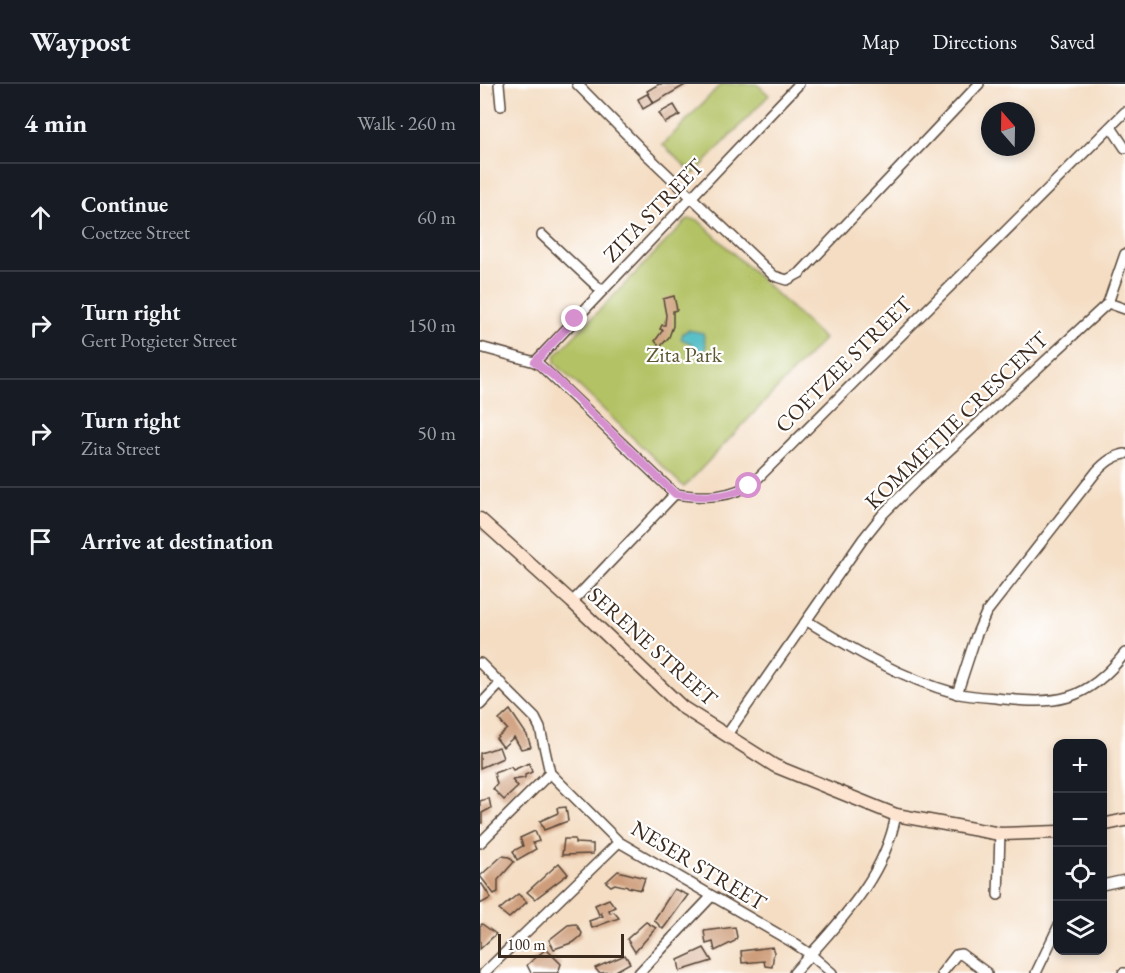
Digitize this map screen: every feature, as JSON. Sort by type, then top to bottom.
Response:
[{"type":"street","points":[[499,84],[501,106]]},
{"type":"street","points":[[577,84],[647,155],[774,276],[787,280],[800,273],[979,84]]},
{"type":"street","name":"ZITA STREET","points":[[535,362],[799,84]]},
{"type":"street","name":"COETZEE STREET","points":[[675,494],[695,496],[732,494],[756,480],[1125,112]]},
{"type":"street","points":[[1111,127],[1125,148]]},
{"type":"street","points":[[542,235],[602,291]]},
{"type":"street","points":[[1125,254],[1108,303],[1125,309]]},
{"type":"street","name":"KOMMETJIE CRESCENT","points":[[726,736],[863,539],[887,510],[950,448],[1108,303]]},
{"type":"street","points":[[480,347],[535,362],[552,375],[675,494],[572,602]]},
{"type":"street","points":[[957,693],[975,636],[990,607],[1097,471],[1107,461],[1125,454]]},
{"type":"street","name":"SERENE STREET","points":[[480,519],[572,602],[682,707],[786,771],[896,815],[1000,834],[1053,832]]},
{"type":"street","points":[[807,621],[890,669],[957,693],[1031,702],[1059,700],[1088,689],[1125,653]]},
{"type":"street","points":[[480,663],[535,718],[540,728],[550,773],[480,843]]},
{"type":"street","points":[[480,705],[501,683]]},
{"type":"street","name":"NESER STREET","points":[[550,773],[619,842],[810,954],[832,973]]},
{"type":"street","points":[[794,973],[873,878],[888,846],[896,815]]},
{"type":"street","points":[[1107,824],[1125,820]]},
{"type":"street","points":[[998,895],[1000,834]]},
{"type":"street","points":[[484,973],[619,842]]},
{"type":"street","points":[[1107,884],[1125,880]]},
{"type":"street","points":[[639,973],[711,897]]},
{"type":"street","points":[[1037,973],[1053,938]]},
{"type":"street","points":[[942,973],[956,955],[961,954],[987,973]]},
{"type":"green space","points":[[721,84],[757,84],[769,95],[694,174],[663,145]]},
{"type":"green space","name":"Zita Park","points":[[688,219],[698,220],[824,339],[684,487],[555,363],[555,356]]},
{"type":"water","points":[[688,330],[703,333],[706,346],[703,354],[697,352],[691,343],[681,339],[683,333]]},
{"type":"building","points":[[659,84],[687,84],[654,103],[647,91]]},
{"type":"building","points":[[647,94],[653,103],[643,109],[638,99]]},
{"type":"building","points":[[674,105],[680,115],[665,123],[659,113]]},
{"type":"building","points":[[674,296],[677,310],[673,311],[673,326],[669,337],[660,347],[655,341],[663,330],[660,329],[662,325],[665,325],[663,299]]},
{"type":"building","points":[[510,710],[527,735],[531,747],[521,749],[514,737],[503,747],[496,738],[507,729],[499,720]]},
{"type":"building","points":[[499,747],[503,758],[480,768],[480,753]]},
{"type":"building","points":[[529,763],[532,772],[525,775],[525,778],[512,780],[518,787],[504,800],[493,789],[497,784],[494,773],[511,767],[513,770]]},
{"type":"building","points":[[489,798],[491,808],[482,813],[482,823],[480,823],[480,801]]},
{"type":"building","points":[[566,807],[568,821],[544,830],[540,821],[558,813],[557,808]]},
{"type":"building","points":[[535,831],[539,841],[533,843],[536,849],[517,860],[513,851],[523,846],[520,838]]},
{"type":"building","points":[[564,839],[575,839],[575,843],[593,844],[593,854],[562,855]]},
{"type":"building","points":[[502,856],[509,857],[514,862],[498,880],[498,892],[494,894],[480,876]]},
{"type":"building","points":[[559,863],[568,874],[535,899],[527,892]]},
{"type":"building","points":[[618,871],[645,878],[641,890],[615,884],[611,886],[606,882]]},
{"type":"building","points":[[480,884],[491,898],[480,904]]},
{"type":"building","points":[[674,889],[688,895],[663,929],[654,920]]},
{"type":"building","points":[[518,894],[527,902],[509,918],[499,910]]},
{"type":"building","points":[[609,899],[615,907],[609,910],[610,913],[614,912],[619,918],[592,928],[589,921],[603,916],[601,913],[599,915],[595,905]]},
{"type":"building","points":[[646,922],[656,928],[635,952],[627,939]]},
{"type":"building","points":[[482,924],[496,934],[480,949],[480,926]]},
{"type":"building","points":[[576,924],[582,933],[581,936],[574,942],[554,949],[549,940],[568,925]]},
{"type":"building","points":[[735,927],[737,937],[735,941],[715,951],[713,942],[706,944],[704,931]]},
{"type":"building","points":[[772,947],[774,952],[772,967],[765,966],[764,961],[742,963],[741,951]]},
{"type":"building","points":[[704,948],[712,961],[680,971],[678,960]]},
{"type":"building","points":[[546,949],[561,964],[558,973],[531,973],[527,965]]},
{"type":"building","points":[[625,955],[630,963],[614,972],[599,973],[595,968]]},
{"type":"route","points":[[575,319],[535,362],[552,375],[675,494],[695,496],[732,494],[749,486]]}]
